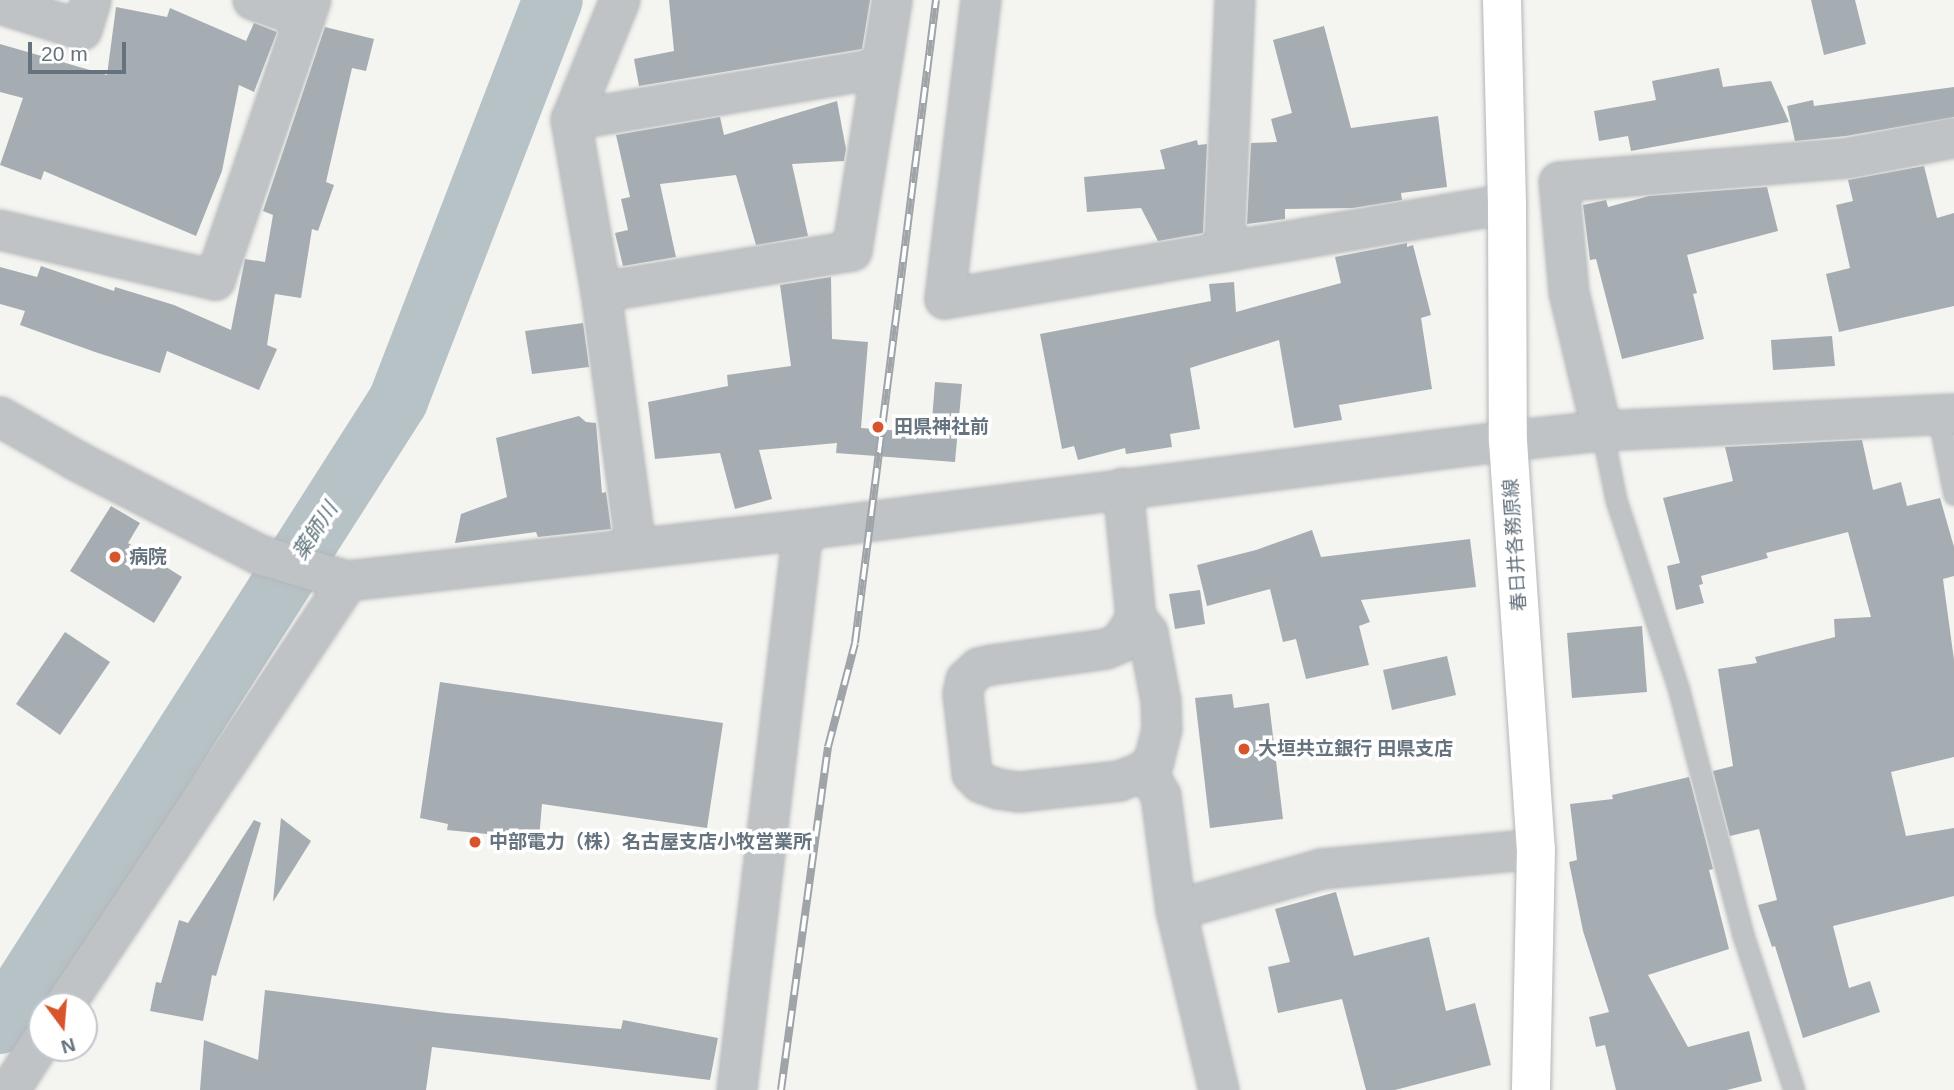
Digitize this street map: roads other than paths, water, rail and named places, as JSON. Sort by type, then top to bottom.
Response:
[{"type":"main road","name":"春日井各務原線","points":[[1502,0],[1507,204],[1508,440],[1536,849],[1531,1090]]},
{"type":"street","points":[[0,4],[82,30],[91,0]]},
{"type":"street","points":[[0,230],[215,280],[308,9],[253,0]]},
{"type":"street","points":[[620,0],[571,120],[601,292],[636,549]]},
{"type":"street","points":[[601,292],[852,251],[892,0]]},
{"type":"street","points":[[981,0],[945,299],[1507,204]]},
{"type":"street","points":[[1224,252],[1235,0]]},
{"type":"street","points":[[571,120],[881,68]]},
{"type":"street","points":[[1602,431],[1569,292],[1559,182],[1849,158],[1954,138]]},
{"type":"street","points":[[0,417],[77,461],[260,555],[348,581],[803,530],[1508,440],[1602,431],[1946,414]]},
{"type":"street","points":[[1123,488],[1136,618],[1148,633],[1161,701],[1158,749],[1154,762],[1142,772],[1120,780],[1019,792],[981,783],[972,774],[962,694],[966,680],[979,668],[1113,646],[1120,643],[1136,618]]},
{"type":"street","points":[[737,1090],[803,530]]},
{"type":"street","points":[[73,992],[348,581]]},
{"type":"street","points":[[1142,772],[1153,782],[1161,796],[1176,910],[1219,1090]]},
{"type":"street","points":[[1176,910],[1322,869],[1536,849]]},
{"type":"street","points":[[10,1090],[28,1062]]},
{"type":"lane","points":[[1946,414],[1954,494]]},
{"type":"lane","points":[[1602,431],[1616,500],[1683,702],[1743,934],[1794,1090]]},
{"type":"waterway","name":"薬師川","points":[[0,1024],[398,401],[553,0]]},
{"type":"railway","points":[[781,1090],[828,747],[855,643],[936,0]]},
{"type":"place","name":"田県神社前","points":[[878,427]]},
{"type":"place","name":"病院","points":[[115,557]]},
{"type":"place","name":"大垣共立銀行 田県支店","points":[[1244,749]]},
{"type":"place","name":"中部電力（株）名古屋支店小牧営業所","points":[[475,842]]}]
